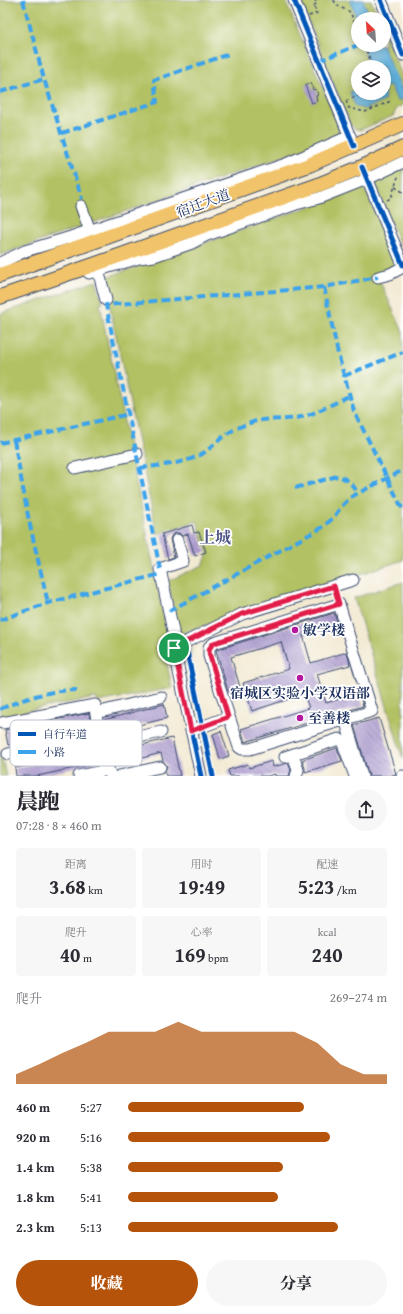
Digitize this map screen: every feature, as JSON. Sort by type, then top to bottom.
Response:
[{"type":"main road","name":"宿迁大道","points":[[0,275],[309,165],[352,141],[403,124]]},
{"type":"main road","name":"宿迁大道","points":[[0,296],[96,264],[318,185],[365,173],[403,148]]},
{"type":"street","points":[[0,263],[25,251],[90,231],[352,141],[294,0]]},
{"type":"street","points":[[380,0],[403,55]]},
{"type":"street","points":[[0,304],[98,270],[139,258],[154,256],[192,243],[207,235],[296,204],[319,198],[365,173],[400,165]]},
{"type":"street","points":[[365,173],[403,266],[390,274],[378,277]]},
{"type":"street","points":[[81,206],[90,231]]},
{"type":"street","points":[[98,270],[106,300]]},
{"type":"street","points":[[75,468],[137,454]]},
{"type":"street","points":[[177,540],[183,561],[160,569],[173,631],[174,648],[201,776]]},
{"type":"street","points":[[174,648],[242,614],[353,580]]},
{"type":"street","points":[[334,586],[372,711],[242,749],[236,744],[210,656],[209,651],[211,645],[339,604]]},
{"type":"street","points":[[96,713],[161,697]]},
{"type":"street","points":[[18,720],[95,705],[97,720]]},
{"type":"street","points":[[191,731],[228,717]]},
{"type":"street","points":[[345,719],[362,776]]},
{"type":"street","points":[[2,723],[10,721]]},
{"type":"street","points":[[142,734],[161,732]]},
{"type":"street","points":[[296,776],[298,770],[289,756],[339,739],[342,741],[355,776]]},
{"type":"street","points":[[119,776],[160,767]]},
{"type":"street","points":[[79,776],[109,773]]},
{"type":"path","points":[[302,19],[317,12],[313,5],[316,4],[315,0]]},
{"type":"path","points":[[334,0],[336,4],[350,12],[351,14]]},
{"type":"path","points":[[367,53],[370,60]]},
{"type":"path","points":[[351,99],[346,101],[349,108],[365,112],[391,101]]},
{"type":"path","points":[[386,200],[391,198],[400,175],[400,165]]},
{"type":"path","points":[[395,187],[403,192]]},
{"type":"green space","points":[[0,0],[285,0],[337,121],[339,134],[328,141],[0,255]]},
{"type":"green space","points":[[300,0],[371,0],[376,12],[351,12],[351,52],[391,52],[391,49],[403,78],[403,105],[397,108],[393,116],[360,130],[355,129],[350,124]]},
{"type":"green space","points":[[403,168],[403,252],[376,186],[377,181]]},
{"type":"green space","points":[[364,186],[396,262],[393,268],[377,275],[403,332],[403,560],[179,634],[168,581],[203,565],[208,553],[197,521],[157,534],[104,278],[300,210]]},
{"type":"green space","points":[[96,281],[103,303],[100,304],[168,638],[162,640],[172,688],[98,702],[96,698],[39,708],[0,718],[0,314]]},
{"type":"green space","points":[[403,582],[403,759],[354,598]]},
{"type":"green space","points":[[0,750],[6,776],[0,776]]},
{"type":"water","points":[[350,0],[363,0],[368,12],[354,12]]},
{"type":"water","points":[[365,52],[385,52],[389,60],[367,60]]},
{"type":"water","points":[[391,65],[403,92],[403,99],[397,101],[391,86]]},
{"type":"water","points":[[353,100],[384,100],[364,109],[355,106]]},
{"type":"building","points":[[311,83],[313,90],[316,89],[318,95],[316,96],[317,101],[312,103],[305,85]]},
{"type":"building","points":[[192,525],[194,533],[199,532],[206,552],[195,556],[188,534],[182,536],[179,533],[175,533],[170,539],[174,557],[168,559],[162,534]]},
{"type":"building","points":[[334,613],[338,624],[303,635],[311,663],[347,652],[350,665],[317,674],[326,703],[359,693],[363,706],[245,742],[241,729],[309,708],[304,694],[252,711],[243,683],[289,669],[281,642],[231,657],[240,687],[228,691],[216,650]]},
{"type":"building","points":[[164,704],[167,718],[142,724],[142,720],[104,720]]},
{"type":"building","points":[[89,713],[90,720],[54,720]]},
{"type":"building","points":[[379,718],[396,774],[388,776],[369,776],[354,725]]},
{"type":"building","points":[[10,729],[10,745],[8,745],[5,730]]},
{"type":"building","points":[[221,731],[229,756],[220,759],[213,734]]},
{"type":"building","points":[[172,738],[180,776],[166,776],[165,771],[167,766],[163,761],[161,753],[142,758],[142,745]]},
{"type":"building","points":[[337,748],[342,761],[305,772],[302,760]]},
{"type":"building","points":[[272,761],[273,767],[288,763],[291,770],[289,776],[275,776],[275,774],[268,776],[230,776],[228,770],[248,764],[249,768]]},
{"type":"building","points":[[25,766],[84,766],[37,776],[16,776],[15,768]]},
{"type":"marked path","points":[[23,0],[44,79],[82,199]]},
{"type":"marked path","points":[[319,61],[351,48]]},
{"type":"marked path","points":[[62,133],[157,102],[154,80],[229,54]]},
{"type":"marked path","points":[[0,92],[44,79]]},
{"type":"marked path","points":[[160,569],[106,305],[324,287],[378,277]]},
{"type":"marked path","points":[[324,287],[338,354],[354,411],[403,510]]},
{"type":"marked path","points":[[344,376],[403,352]]},
{"type":"marked path","points":[[140,468],[182,462],[205,452],[235,429],[261,420],[303,417],[349,396]]},
{"type":"marked path","points":[[0,443],[129,414]]},
{"type":"marked path","points":[[14,440],[29,521],[48,603]]},
{"type":"marked path","points":[[169,611],[323,527],[351,497],[403,470]]},
{"type":"marked path","points":[[295,488],[337,476],[349,482],[358,493]]},
{"type":"marked path","points":[[0,620],[48,603],[161,574]]},
{"type":"marked path","points":[[0,709],[38,695],[57,691],[77,690]]},
{"type":"cycle path","points":[[294,0],[354,146]]},
{"type":"cycle path","points":[[381,0],[403,55]]},
{"type":"cycle path","points":[[362,167],[403,265]]},
{"type":"cycle path","points":[[185,642],[213,776]]},
{"type":"cycle path","points":[[174,648],[201,776]]},
{"type":"place","name":"敏学楼","points":[[295,630]]},
{"type":"place","name":"宿城区实验小学双语部","points":[[300,678]]},
{"type":"place","name":"至善楼","points":[[300,718]]},
{"type":"district","name":"上城","points":[[215,537]]},
{"type":"route","points":[[334,586],[339,604],[211,645],[209,648],[210,656],[228,717],[191,731],[174,648],[242,614],[334,586]]}]
